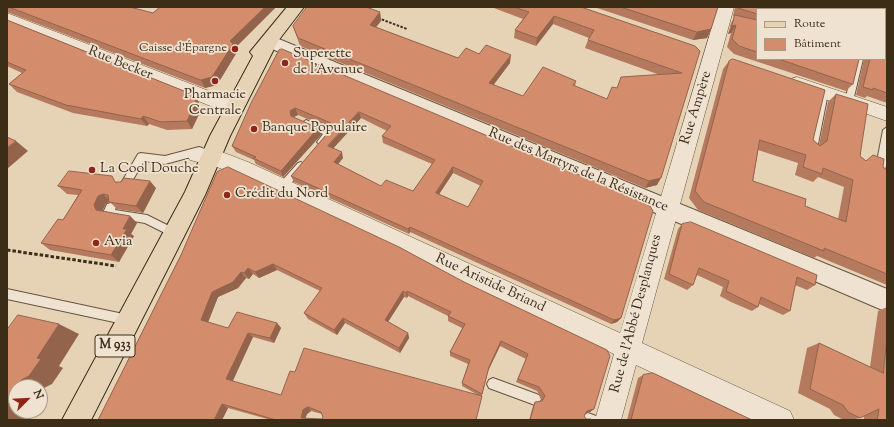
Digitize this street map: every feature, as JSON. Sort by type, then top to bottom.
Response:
[{"type":"main road","name":"M 933","points":[[152,272],[185,180],[269,41],[296,7]]},
{"type":"main road","name":"M 933","points":[[76,420],[152,272],[194,195],[202,154]]},
{"type":"street","name":"Rue Ampère","points":[[666,209],[712,55],[727,14]]},
{"type":"street","name":"Rue Becker","points":[[7,18],[229,106]]},
{"type":"street","name":"Rue des Martyrs de la Résistance","points":[[269,41],[887,301]]},
{"type":"street","points":[[781,78],[849,101],[866,111],[887,114]]},
{"type":"street","name":"Rue Aristide Briand","points":[[202,154],[282,187],[780,420]]},
{"type":"street","name":"Rue de l'Abbé Desplanques","points":[[596,420],[628,348],[666,209]]},
{"type":"lane","points":[[849,101],[859,60]]},
{"type":"lane","points":[[812,149],[824,93]]},
{"type":"lane","points":[[282,187],[329,133],[297,119]]},
{"type":"lane","points":[[880,174],[887,130]]},
{"type":"lane","points":[[125,185],[141,158],[165,160],[202,154]]},
{"type":"lane","points":[[111,207],[108,213],[147,219],[167,230]]},
{"type":"lane","points":[[7,294],[128,320]]},
{"type":"lane","points":[[493,384],[534,399]]},
{"type":"path","points":[[372,15],[407,29]]},
{"type":"path","points":[[7,250],[116,266]]},
{"type":"building","points":[[9,7],[130,7],[153,13],[160,7],[265,7],[230,41],[233,44],[212,77],[201,80]]},
{"type":"building","points":[[307,7],[366,7],[380,12],[370,25],[458,58],[466,48],[479,54],[486,45],[511,55],[489,83],[523,96],[543,67],[576,81],[573,85],[607,99],[612,87],[617,88],[621,77],[682,73],[588,40],[594,30],[554,16],[537,38],[515,30],[529,12],[514,7],[581,7],[695,46],[700,51],[661,178],[649,181],[298,38],[293,26]]},
{"type":"building","points":[[621,7],[718,7],[711,29],[697,32]]},
{"type":"building","points":[[887,7],[887,93],[873,88],[873,90],[863,87],[870,60],[886,60],[886,8],[756,8],[756,14],[738,8]]},
{"type":"building","points":[[735,15],[756,20],[756,52],[739,46],[732,39],[736,25],[732,26]]},
{"type":"building","points":[[7,20],[194,95],[196,102],[187,121],[161,122],[143,116],[141,119],[66,105],[9,84],[26,70],[7,62]]},
{"type":"building","points":[[282,49],[650,206],[653,211],[621,318],[614,320],[410,227],[408,229],[291,176],[332,128],[331,123],[295,108],[290,111],[291,116],[318,128],[281,171],[232,146],[251,103],[279,50]],"holes":[[[359,112],[391,126],[382,136],[435,160],[413,191],[386,180],[381,186],[334,162],[342,152],[328,146]],[[453,167],[483,181],[468,207],[436,193]]]},
{"type":"building","points":[[733,59],[825,90],[813,140],[820,146],[827,141],[836,94],[868,104],[860,156],[866,161],[873,155],[884,159],[883,167],[887,170],[887,274],[824,248],[824,251],[704,202],[695,191],[729,61]],"holes":[[[760,140],[806,155],[803,167],[822,174],[823,168],[853,180],[846,222],[805,206],[806,199],[753,181]]]},
{"type":"building","points":[[782,60],[859,60],[853,84]]},
{"type":"building","points":[[7,137],[16,141],[7,148]]},
{"type":"building","points":[[228,167],[399,247],[464,282],[607,350],[610,356],[594,409],[587,411],[584,416],[586,419],[591,420],[530,420],[535,402],[542,401],[545,396],[539,387],[518,379],[528,354],[501,341],[489,367],[482,394],[462,383],[470,360],[450,352],[465,324],[448,316],[451,312],[407,291],[406,293],[403,291],[385,320],[408,333],[399,348],[343,318],[334,330],[304,313],[322,288],[273,264],[255,272],[248,268],[244,273],[241,272],[233,282],[212,292],[201,320],[228,328],[237,312],[277,323],[270,338],[248,333],[226,379],[281,395],[290,371],[295,372],[304,348],[482,396],[476,420],[276,420],[222,404],[214,420],[98,420],[181,255],[217,172]],"holes":[[[308,407],[321,412],[323,417],[322,419],[301,418],[303,410]]]},
{"type":"building","points":[[69,171],[112,176],[115,182],[121,182],[124,178],[150,181],[136,206],[109,202],[108,195],[103,194],[98,196],[94,205],[96,210],[130,216],[123,229],[127,229],[111,255],[41,243],[58,219],[63,220],[82,190],[58,186]]},
{"type":"building","points":[[691,222],[817,275],[815,285],[797,277],[790,311],[761,297],[758,307],[726,291],[729,281],[699,268],[693,285],[669,274],[682,224]]},
{"type":"building","points":[[18,315],[59,324],[37,358],[41,359],[29,376],[23,379],[8,379],[7,402],[7,330]]},
{"type":"building","points":[[887,337],[887,420],[877,420],[879,409],[860,418],[848,412],[843,405],[810,389],[819,343],[883,373]]},
{"type":"building","points":[[653,373],[752,420],[631,420],[643,375]]},
{"type":"place","name":"Caisse d'Épargne","points":[[235,49]]},
{"type":"place","name":"Superette de l'Avenue","points":[[285,63]]},
{"type":"place","name":"Pharmacie Centrale","points":[[215,81]]},
{"type":"place","name":"Banque Populaire","points":[[254,129]]},
{"type":"place","name":"La Cool Douche","points":[[92,170]]},
{"type":"place","name":"Crédit du Nord","points":[[227,195]]},
{"type":"place","name":"Avia","points":[[96,243]]}]
